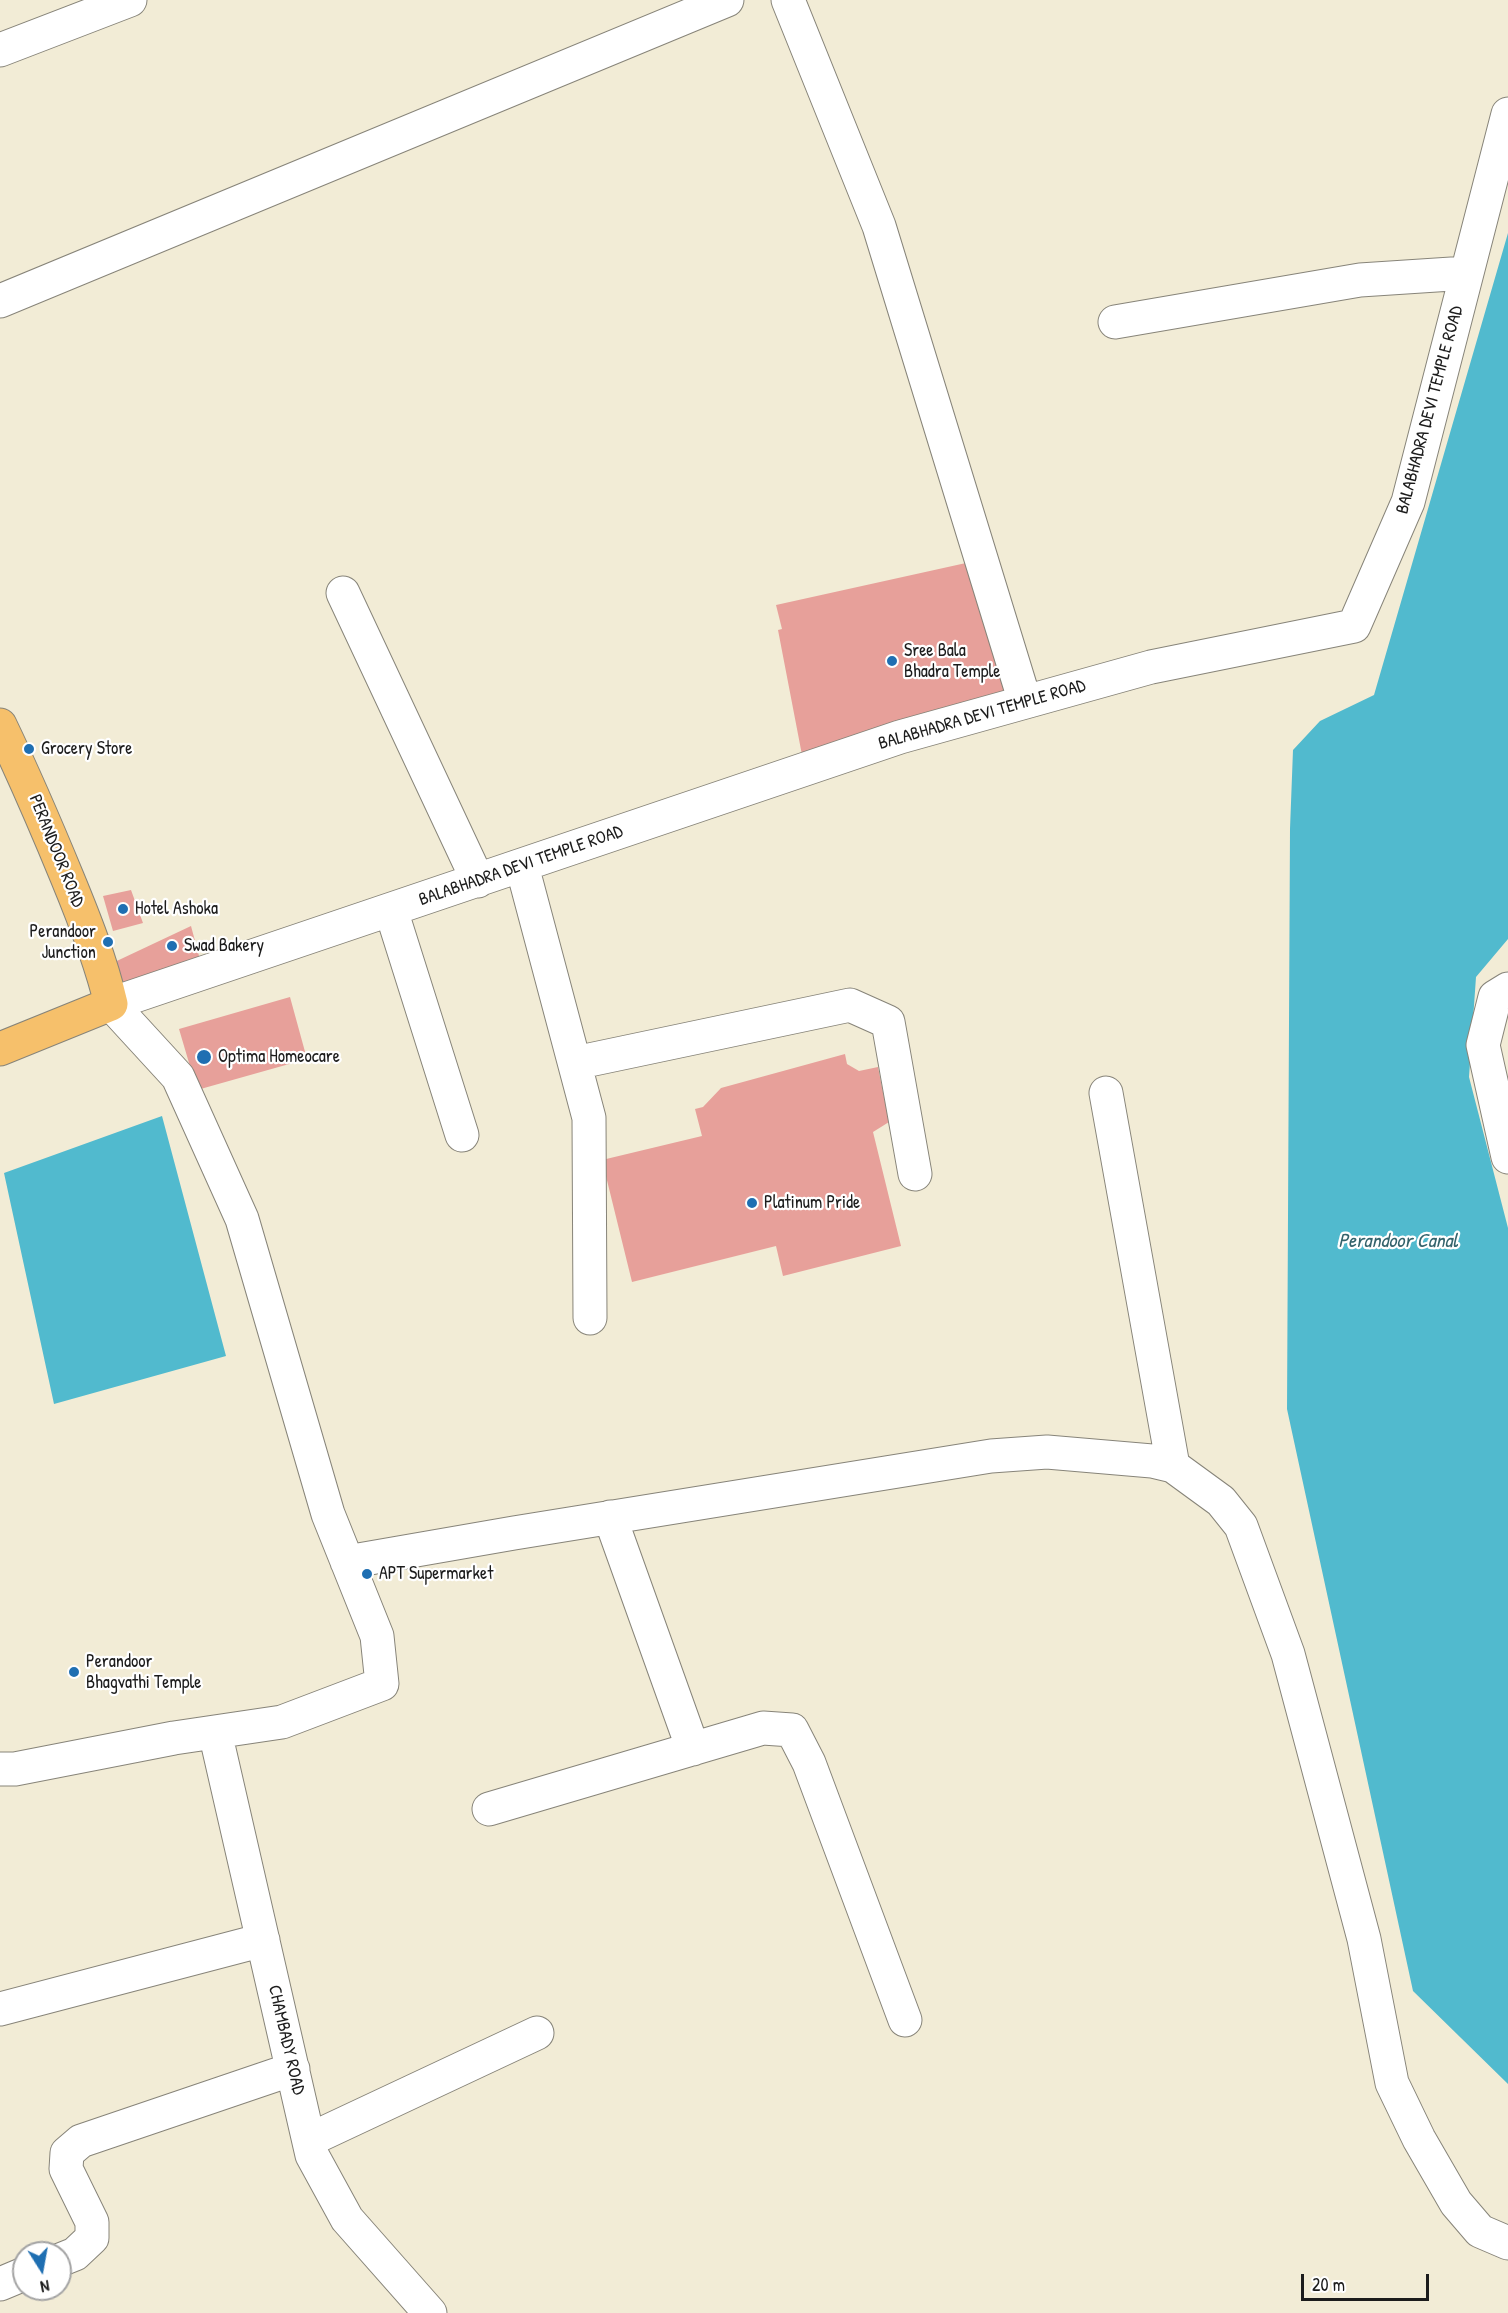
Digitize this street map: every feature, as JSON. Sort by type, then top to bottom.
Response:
[{"type":"main road","name":"PERANDOOR ROAD","points":[[0,725],[30,787],[76,899],[106,981],[111,1004]]},
{"type":"main road","points":[[0,1049],[111,1004]]},
{"type":"street","points":[[0,50],[130,0]]},
{"type":"street","points":[[0,301],[727,0]]},
{"type":"street","points":[[788,0],[879,226],[1025,702]]},
{"type":"street","name":"BALABHADRA DEVI TEMPLE ROAD","points":[[111,1004],[900,737],[1151,667],[1354,626],[1408,502],[1508,114]]},
{"type":"street","points":[[1115,322],[1360,280],[1467,273]]},
{"type":"street","points":[[343,593],[478,881]]},
{"type":"street","points":[[522,866],[589,1118],[590,1318]]},
{"type":"street","points":[[391,910],[462,1135]]},
{"type":"street","points":[[1508,989],[1495,997],[1483,1045],[1508,1157]]},
{"type":"street","points":[[0,1769],[15,1769],[282,1722],[382,1684],[377,1636],[328,1514],[242,1219],[178,1077],[111,1004]]},
{"type":"street","points":[[575,1063],[850,1005],[888,1022],[915,1174]]},
{"type":"street","points":[[1106,1093],[1173,1466]]},
{"type":"street","points":[[347,1562],[991,1456],[1047,1452],[1152,1461],[1173,1466],[1221,1501],[1241,1526],[1258,1568],[1288,1654],[1364,1939],[1392,2083],[1419,2139],[1456,2203],[1480,2231],[1508,2243]]},
{"type":"street","points":[[610,1517],[693,1749]]},
{"type":"street","points":[[489,1809],[763,1728],[792,1730],[809,1763],[905,2020]]},
{"type":"street","name":"CHAMBADY ROAD","points":[[215,1732],[312,2155],[347,2219],[430,2313]]},
{"type":"street","points":[[0,2009],[262,1940]]},
{"type":"street","points":[[309,2140],[537,2033]]},
{"type":"street","points":[[72,2255],[92,2238],[92,2222],[66,2169],[67,2153],[81,2141],[293,2069]]},
{"type":"water","name":"Perandoor Canal","points":[[1508,233],[1508,939],[1476,977],[1469,1077],[1508,1228],[1508,2084],[1413,1991],[1287,1409],[1290,829],[1293,750],[1320,721],[1374,695]]},
{"type":"water","points":[[162,1116],[226,1356],[54,1404],[4,1173]]},
{"type":"building","name":"Sree Bala Bhadra Temple","points":[[975,561],[1007,691],[802,755],[778,630],[782,629],[776,605]]},
{"type":"building","name":"Hotel Ashoka","points":[[131,890],[143,923],[113,931],[103,896]]},
{"type":"building","name":"Swad Bakery","points":[[191,926],[202,967],[111,999],[104,967]]},
{"type":"building","points":[[290,997],[307,1059],[197,1090],[179,1029]]},
{"type":"building","name":"Platinum Pride","points":[[845,1054],[847,1064],[859,1071],[878,1067],[889,1122],[873,1132],[901,1246],[783,1276],[776,1246],[632,1282],[602,1160],[702,1136],[695,1109],[703,1107],[721,1088]]},
{"type":"place","name":"Sree Bala Bhadra Temple","points":[[892,661]]},
{"type":"place","name":"Grocery Store","points":[[29,749]]},
{"type":"place","name":"Hotel Ashoka","points":[[123,909]]},
{"type":"place","name":"Perandoor Junction","points":[[108,942]]},
{"type":"place","name":"Swad Bakery","points":[[172,946]]},
{"type":"place","name":"Optima Homeocare","points":[[204,1057]]},
{"type":"place","name":"Platinum Pride","points":[[752,1203]]},
{"type":"place","name":"APT Supermarket","points":[[367,1574]]},
{"type":"place","name":"Perandoor Bhagvathi Temple","points":[[74,1672]]}]
